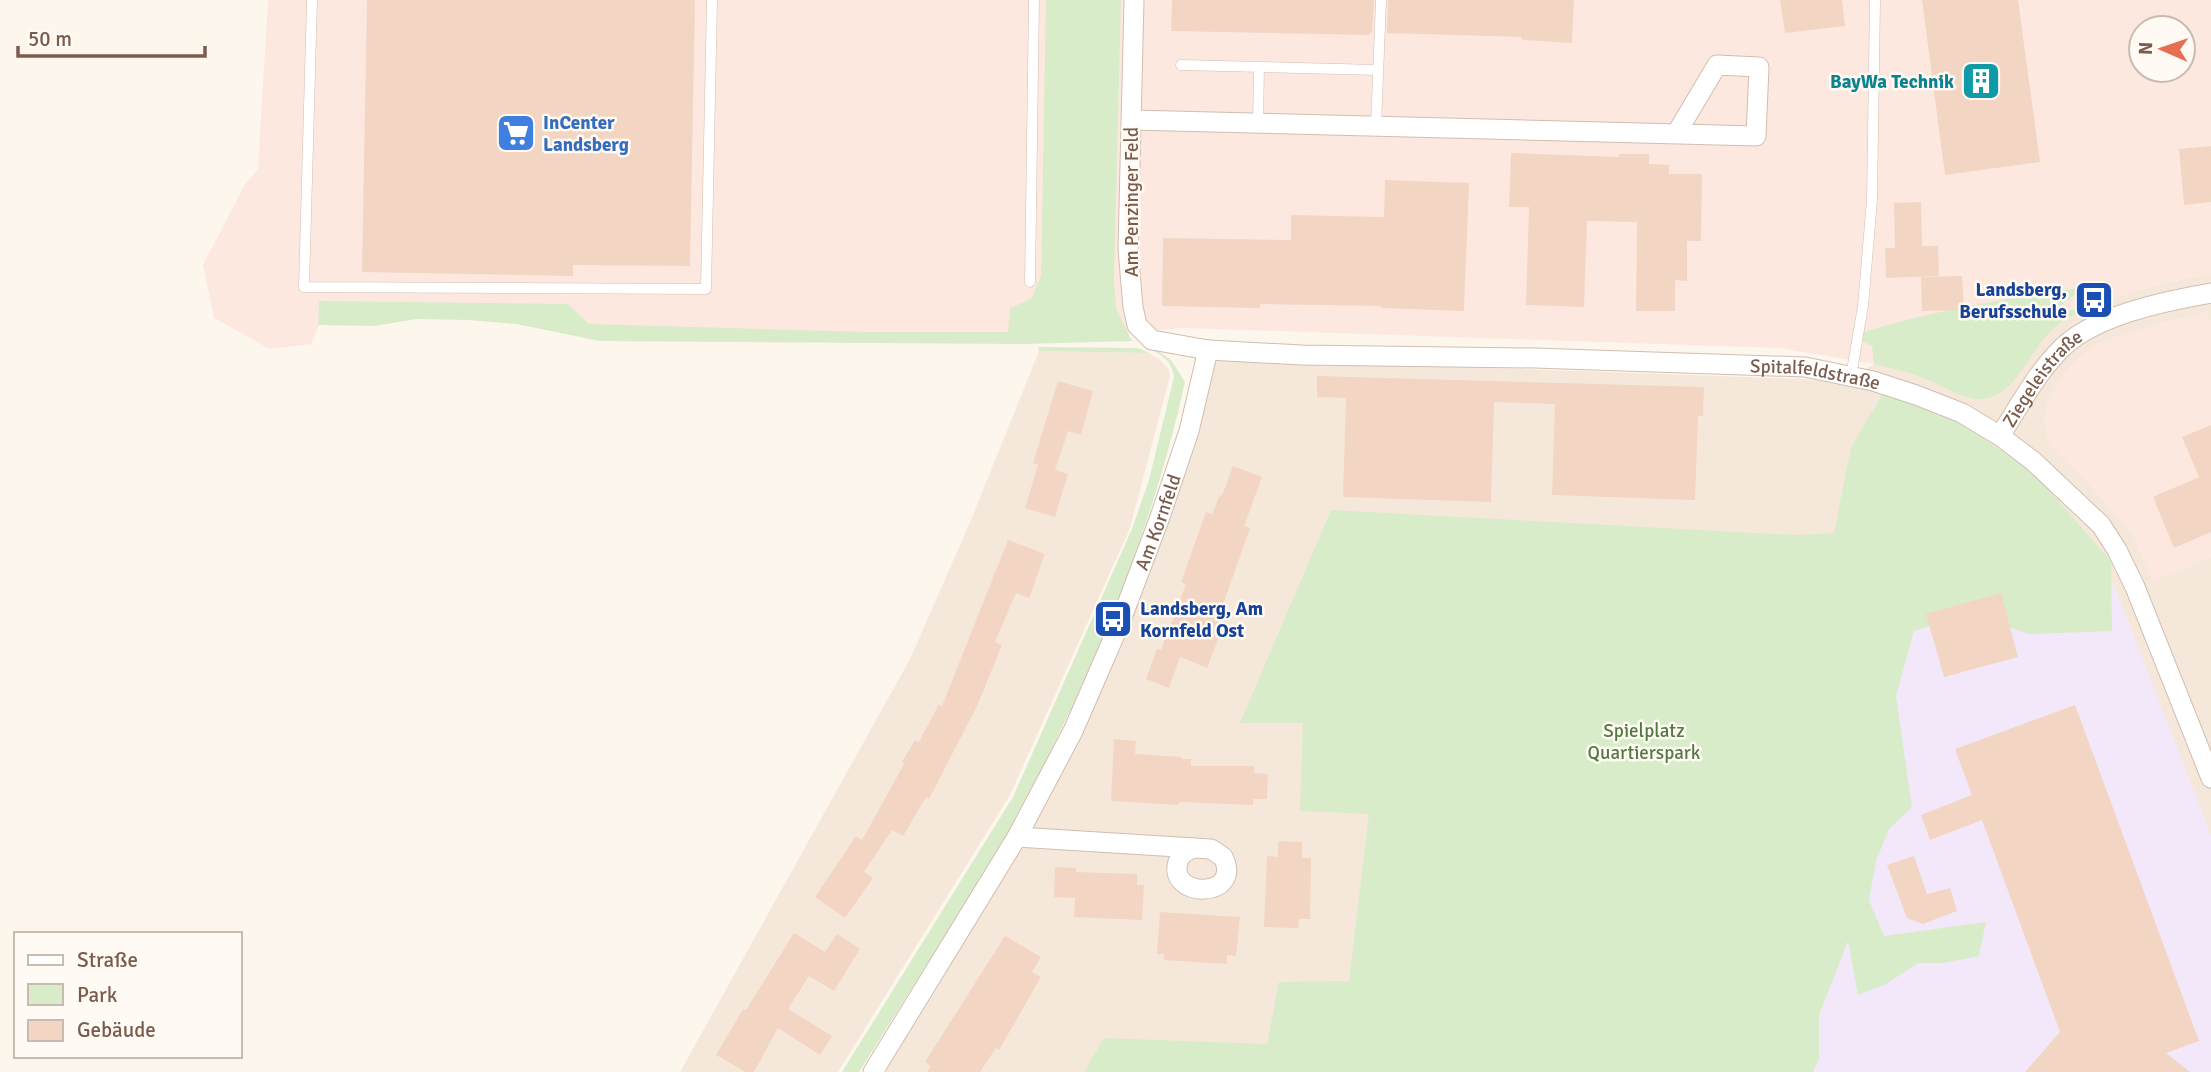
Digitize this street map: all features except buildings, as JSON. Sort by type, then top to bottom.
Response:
[{"type":"street","name":"Am Penzinger Feld","points":[[1134,0],[1128,249],[1133,307],[1137,325],[1152,340],[1208,350]]},
{"type":"street","points":[[1132,120],[1376,126],[1675,134],[1756,136],[1759,67],[1717,65],[1675,134]]},
{"type":"street","name":"Ziegeleistraße","points":[[2000,436],[2044,369],[2059,350],[2078,334],[2147,307],[2211,293]]},
{"type":"street","name":"Spitalfeldstraße","points":[[1208,350],[1302,355],[1535,358],[1805,368],[1884,384],[1962,413],[2000,436],[2033,461],[2101,525],[2135,587],[2211,778]]},
{"type":"street","name":"Am Kornfeld","points":[[873,1072],[1017,837],[1073,731],[1120,623],[1160,517],[1189,431],[1208,350]]},
{"type":"street","points":[[1017,837],[1194,848]]},
{"type":"lane","points":[[312,0],[304,286],[706,289],[712,0]]},
{"type":"lane","points":[[1030,282],[1034,0]]},
{"type":"lane","points":[[1376,126],[1381,0]]},
{"type":"lane","points":[[1851,376],[1863,306],[1872,200],[1875,0]]},
{"type":"lane","points":[[1181,65],[1378,71]]},
{"type":"lane","points":[[1258,123],[1259,67]]},
{"type":"shaded area","points":[[268,0],[2211,0],[2211,274],[2121,295],[2089,307],[1872,345],[1874,364],[1780,348],[1185,328],[1110,334],[600,341],[515,322],[417,317],[320,323],[311,344],[270,349],[214,318],[203,265],[244,186],[258,169]]},
{"type":"shaded area","points":[[2211,274],[2211,1072],[882,1072],[1002,878],[1081,731],[1211,358],[1843,382],[1874,364],[1871,344],[1884,345],[2089,307],[2121,295]]},
{"type":"shaded area","points":[[2207,312],[2211,321],[2211,558],[2153,581],[2135,540],[2117,516],[2049,445],[2044,423],[2047,402],[2072,364],[2089,350],[2110,339],[2150,326]]},
{"type":"shaded area","points":[[1039,351],[1149,353],[1168,368],[1170,376],[1130,528],[1010,795],[838,1072],[680,1072],[910,659],[971,520]]},
{"type":"shaded area","points":[[1874,402],[1910,413],[2100,556],[2117,593],[2211,835],[2211,1072],[1764,1072]]},
{"type":"green space","points":[[1046,0],[1121,0],[1114,280],[1116,308],[1132,341],[1024,344],[600,341],[516,324],[469,320],[416,319],[375,326],[318,325],[319,301],[568,304],[589,324],[866,332],[1008,332],[1010,308],[1031,299],[1041,276]]},
{"type":"green space","points":[[2084,287],[2052,313],[2089,307],[2053,329],[2010,385],[1989,398],[1970,398],[1920,377],[1874,364],[1872,346],[1851,336],[1937,313]]},
{"type":"green space","points":[[1151,346],[1171,360],[1185,382],[1170,443],[1132,563],[1085,679],[995,858],[859,1072],[842,1072],[1013,797],[1132,529],[1149,480],[1174,377],[1169,363],[1149,348]]},
{"type":"green space","points":[[1038,347],[1138,348],[1149,353],[1039,351]]},
{"type":"green space","name":"Spielplatz Quartierspark","points":[[1883,393],[1944,413],[2032,471],[2111,561],[2112,631],[2029,634],[1969,613],[1914,631],[1896,696],[1912,807],[1889,829],[1876,861],[1869,900],[1884,936],[1986,922],[1979,956],[1944,963],[1918,963],[1886,984],[1858,995],[1848,941],[1819,1015],[1819,1058],[1813,1072],[1084,1072],[1104,1038],[1267,1044],[1279,982],[1349,981],[1369,814],[1300,811],[1303,723],[1240,723],[1331,510],[1796,535],[1834,533],[1851,447]]},
{"type":"place","name":"BayWa Technik","points":[[1981,81]]},
{"type":"place","name":"InCenter Landsberg","points":[[516,133]]},
{"type":"place","name":"Landsberg, Berufsschule","points":[[2094,300]]},
{"type":"place","name":"Landsberg, Am Kornfeld Ost","points":[[1113,619]]}]
